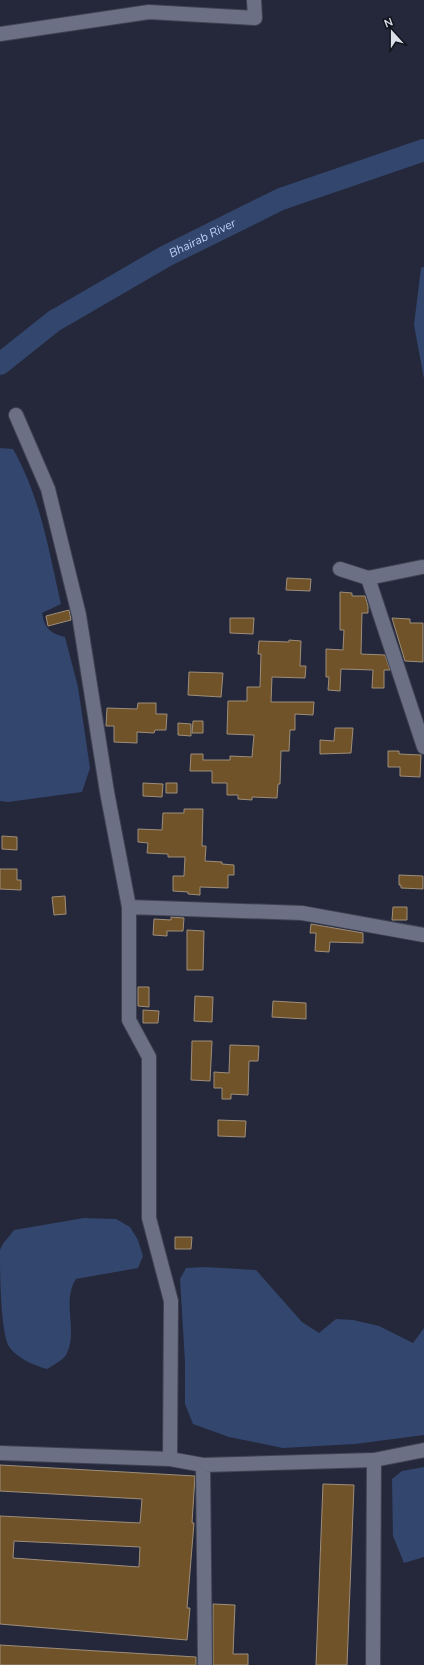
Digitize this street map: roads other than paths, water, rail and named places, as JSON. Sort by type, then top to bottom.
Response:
[{"type":"street","points":[[0,34],[149,12],[255,18],[254,0]]},
{"type":"street","points":[[16,416],[48,490],[80,615],[107,792],[129,907],[129,1020],[149,1057],[149,1218],[171,1301],[170,1459]]},
{"type":"street","points":[[340,570],[368,578],[422,567]]},
{"type":"street","points":[[368,578],[424,747]]},
{"type":"street","points":[[129,907],[302,913],[424,935]]},
{"type":"street","points":[[0,1453],[170,1459],[203,1465],[374,1460],[424,1450]]},
{"type":"street","points":[[373,1665],[374,1460]]},
{"type":"street","points":[[203,1465],[205,1665]]},
{"type":"water","points":[[424,267],[424,379],[414,325],[421,268]]},
{"type":"water","points":[[0,448],[13,449],[30,486],[43,524],[61,604],[42,613],[49,630],[65,637],[78,687],[90,768],[82,792],[8,802],[0,801]]},
{"type":"water","points":[[84,1218],[116,1219],[130,1227],[138,1240],[143,1256],[138,1268],[76,1279],[70,1297],[70,1346],[65,1357],[47,1369],[22,1358],[10,1348],[7,1341],[2,1316],[0,1251],[14,1230]]},
{"type":"water","points":[[205,1267],[256,1270],[302,1322],[319,1333],[336,1319],[353,1320],[379,1326],[413,1343],[424,1328],[424,1435],[355,1444],[283,1448],[229,1437],[193,1424],[185,1404],[185,1362],[180,1279],[186,1268]]},
{"type":"water","points":[[424,1467],[424,1557],[404,1563],[393,1536],[392,1479],[402,1471]]},
{"type":"waterway","name":"Bhairab River","points":[[0,364],[54,321],[166,256],[281,199],[424,150]]}]
